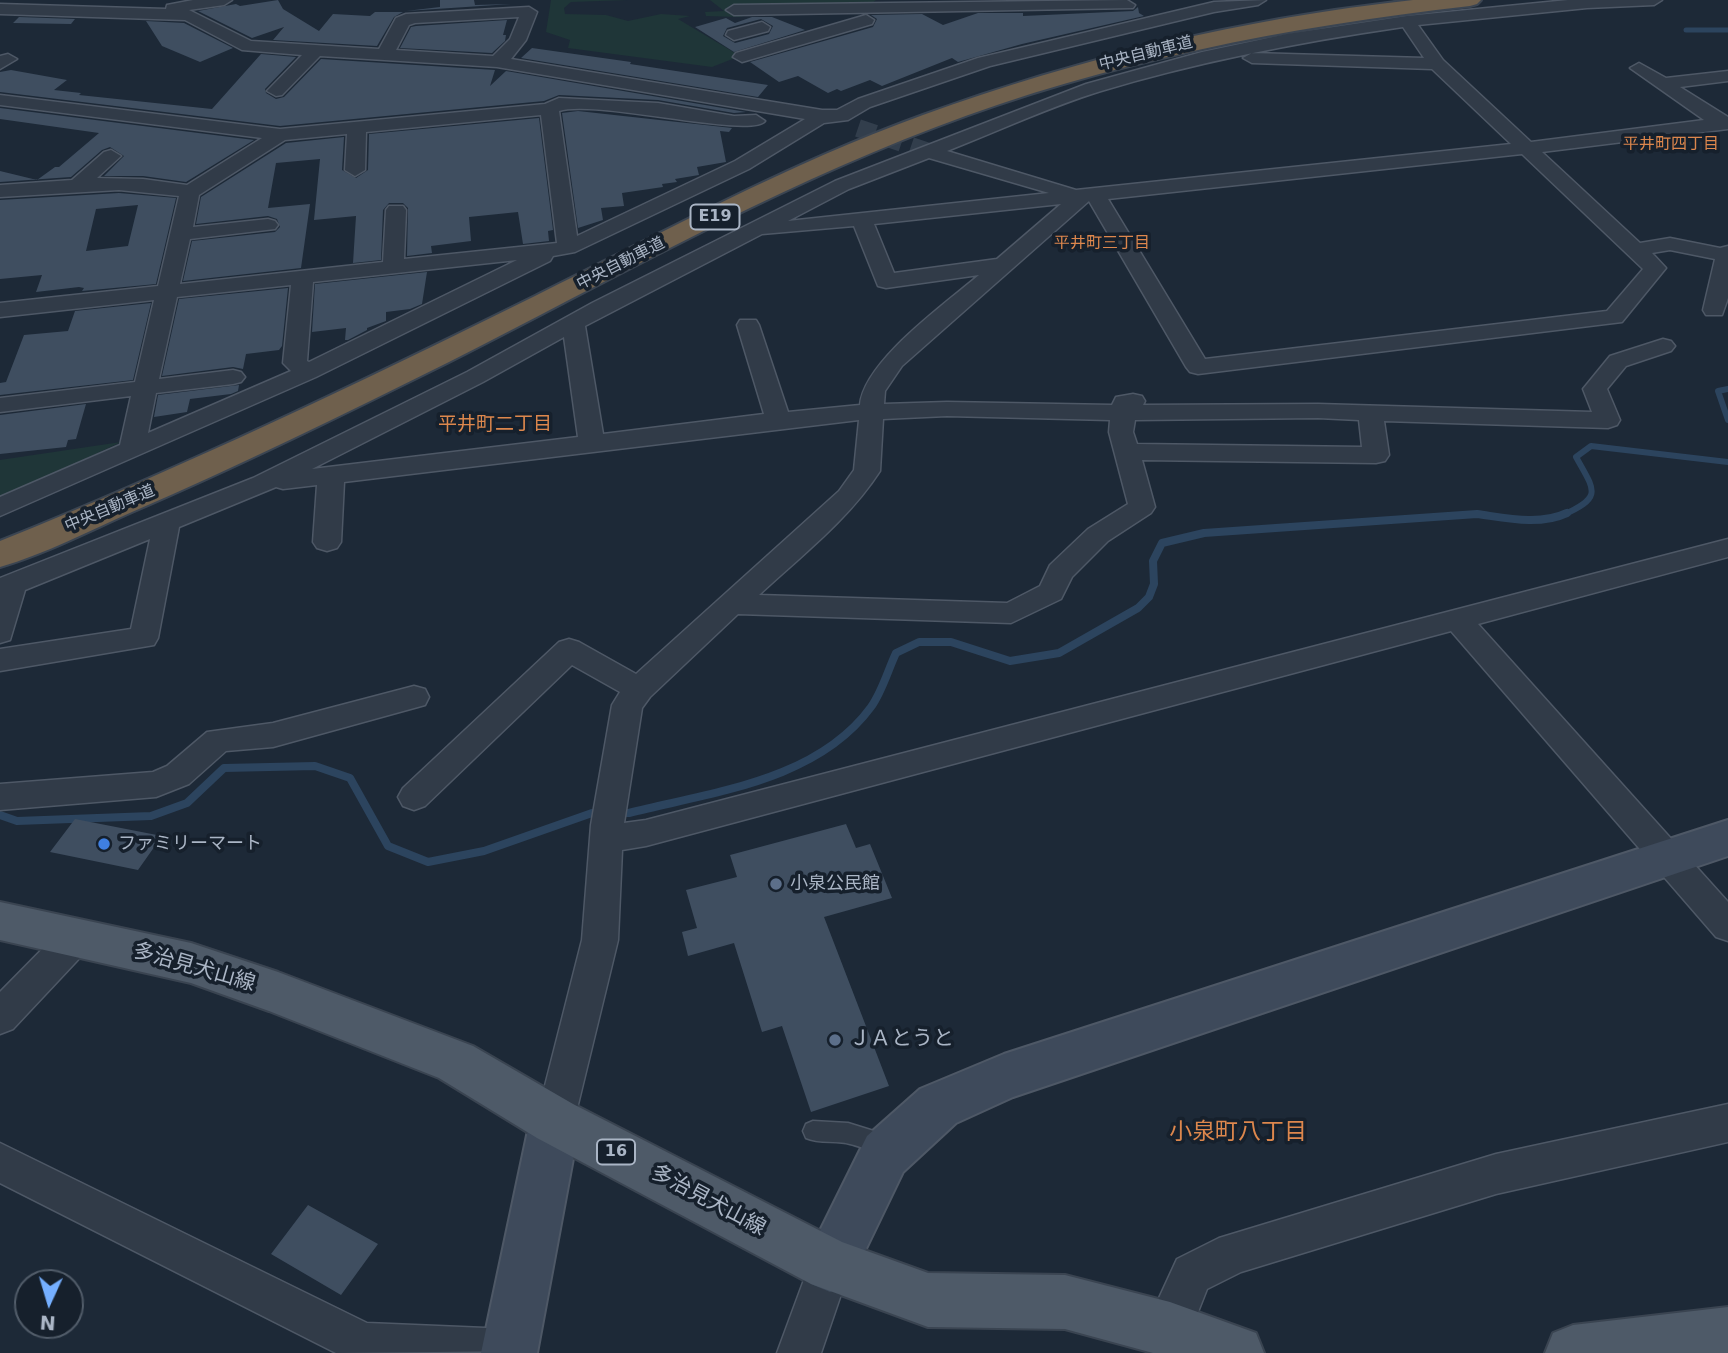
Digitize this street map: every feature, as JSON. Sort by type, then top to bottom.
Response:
[{"type":"highway","name":"中央自動車道","points":[[0,533],[147,471],[323,391],[735,190],[884,125],[1033,72],[1109,50],[1265,17],[1379,0]]},
{"type":"highway","name":"中央自動車道","points":[[0,555],[154,490],[345,403],[772,189],[924,123],[1086,69],[1168,48],[1308,20],[1470,0]]},
{"type":"main road","name":"多治見犬山線","points":[[0,921],[191,963],[278,993],[456,1062],[555,1121],[830,1265],[928,1300],[1065,1302],[1170,1330],[1236,1353]]},
{"type":"main road","points":[[1573,1353],[1728,1335]]},
{"type":"street","points":[[159,13],[224,0]]},
{"type":"street","points":[[0,100],[280,135],[549,109],[559,104],[658,109],[734,121],[841,116],[864,103],[931,78],[1058,43],[1214,7],[1258,0]]},
{"type":"street","points":[[0,633],[6,587],[262,484],[475,377],[842,185],[1092,88],[1208,56],[1287,39],[1407,21],[1587,3],[1654,0]]},
{"type":"street","points":[[734,10],[900,10],[1127,5]]},
{"type":"street","points":[[1034,7],[1058,43]]},
{"type":"street","points":[[742,57],[900,10]]},
{"type":"street","points":[[2,11],[188,15],[204,20],[223,36],[248,46],[497,62],[817,116],[858,128]]},
{"type":"street","points":[[385,54],[402,22],[412,18],[529,12],[522,36],[512,51],[497,62]]},
{"type":"street","points":[[1198,367],[1614,317],[1655,268],[1437,64],[1407,21]]},
{"type":"street","points":[[747,31],[771,49]]},
{"type":"street","points":[[276,91],[315,51]]},
{"type":"street","points":[[1208,56],[1437,64]]},
{"type":"street","points":[[1639,68],[1724,123]]},
{"type":"street","points":[[1663,84],[1728,75]]},
{"type":"street","points":[[549,109],[561,249]]},
{"type":"street","points":[[0,507],[308,372],[561,249],[742,165],[817,116]]},
{"type":"street","points":[[750,231],[1526,148],[1724,123]]},
{"type":"street","points":[[355,170],[357,128]]},
{"type":"street","points":[[0,191],[165,186],[190,192],[280,135]]},
{"type":"street","points":[[731,604],[1011,613],[1051,592],[1060,572],[1098,535],[1142,507],[1121,432],[1125,402],[1212,392],[1088,196],[929,152]]},
{"type":"street","points":[[76,187],[111,156]]},
{"type":"street","points":[[131,451],[190,192]]},
{"type":"street","points":[[0,1162],[364,1344],[509,1352],[555,1121],[600,940],[607,822],[627,705],[639,689],[848,497],[867,471],[873,391],[893,361],[1002,265],[1088,196]]},
{"type":"street","points":[[393,267],[396,210]]},
{"type":"street","points":[[862,219],[886,281],[1002,265]]},
{"type":"street","points":[[182,234],[268,225]]},
{"type":"street","points":[[1635,250],[1670,244],[1727,253],[1714,310]]},
{"type":"street","points":[[0,310],[561,249]]},
{"type":"street","points":[[303,277],[295,363],[308,372]]},
{"type":"street","points":[[573,324],[592,444]]},
{"type":"street","points":[[748,325],[778,420]]},
{"type":"street","points":[[262,484],[778,420],[872,412],[947,409],[1038,413],[1370,412],[1608,420],[1595,389],[1618,361],[1662,346]]},
{"type":"street","points":[[0,405],[233,377]]},
{"type":"street","points":[[1127,452],[1376,455],[1370,412]]},
{"type":"street","points":[[327,542],[331,475]]},
{"type":"street","points":[[0,660],[144,638],[167,521]]},
{"type":"street","points":[[607,822],[646,833],[1728,548]]},
{"type":"street","points":[[1458,620],[1728,926]]},
{"type":"street","points":[[414,797],[569,650],[639,689]]},
{"type":"street","points":[[0,797],[156,784],[178,775],[218,740],[273,735],[414,697]]},
{"type":"street","points":[[799,1353],[830,1265],[885,1154],[939,1106],[1004,1077],[1728,838]]},
{"type":"street","points":[[0,1017],[77,937]]},
{"type":"street","points":[[1170,1330],[1175,1310],[1192,1274],[1234,1253],[1496,1174],[1728,1123]]},
{"type":"lane","points":[[813,1130],[848,1133],[894,1146]]},
{"type":"green space","points":[[551,0],[628,0],[571,2],[564,8],[565,14],[606,15],[628,21],[661,14],[690,16],[678,19],[740,56],[712,67],[568,48],[570,40],[546,32]]},
{"type":"green space","points":[[710,0],[876,0],[866,8],[767,12],[739,17],[706,16],[705,12],[724,11]]},
{"type":"green space","points":[[121,442],[0,499],[0,460]]},
{"type":"building","points":[[278,0],[283,9],[319,31],[333,14],[370,16],[375,12],[403,12],[394,17],[377,46],[273,40],[284,27],[252,38],[198,11]]},
{"type":"building","points":[[440,0],[474,0],[475,5],[511,4],[406,11],[440,7]]},
{"type":"building","points":[[1138,7],[1139,13],[1144,16],[1022,44],[958,62],[952,58],[882,86],[870,80],[828,93],[798,76],[779,82],[750,62],[873,27],[877,19],[871,15],[922,14],[943,25],[978,13],[1023,13],[1023,16],[1133,11]]},
{"type":"building","points":[[19,17],[75,19],[71,24],[13,23]]},
{"type":"building","points":[[752,17],[772,17],[805,30],[734,52],[695,27],[726,18],[735,23]],"holes":[[[761,19],[773,26],[769,34],[735,43],[723,36],[727,28]]]},
{"type":"building","points":[[507,20],[503,35],[506,35],[505,41],[492,53],[400,48],[411,27]]},
{"type":"building","points":[[146,21],[184,23],[233,48],[200,62],[162,46]]},
{"type":"building","points":[[532,48],[768,85],[758,97],[521,58]]},
{"type":"building","points":[[261,54],[296,57],[265,89],[266,93],[276,99],[284,97],[321,59],[495,70],[490,86],[506,71],[746,112],[734,113],[658,100],[559,95],[544,101],[280,126],[0,92],[0,72],[11,70],[67,80],[54,90],[81,93],[79,95],[212,109]]},
{"type":"building","points":[[0,108],[254,140],[186,182],[143,176],[104,176],[124,156],[110,147],[102,150],[71,177],[38,179],[59,167],[99,133],[0,119]]},
{"type":"building","points":[[578,111],[732,128],[729,132],[720,131],[726,162],[697,167],[699,175],[675,179],[677,182],[662,184],[663,187],[622,193],[624,206],[601,208],[603,220],[578,228],[562,113]]},
{"type":"building","points":[[539,118],[553,230],[548,231],[549,241],[523,244],[518,212],[469,217],[471,241],[431,246],[432,253],[407,256],[408,208],[403,203],[389,203],[383,210],[381,260],[353,263],[356,216],[314,220],[320,159],[276,163],[268,208],[310,204],[301,268],[183,281],[192,241],[275,232],[280,227],[277,219],[268,216],[196,224],[201,197],[286,143],[344,137],[342,170],[356,178],[368,170],[369,134]]},
{"type":"building","points":[[0,171],[35,180],[0,182]]},
{"type":"building","points":[[119,193],[176,198],[156,284],[82,291],[84,288],[79,287],[36,292],[42,275],[0,279],[0,200]],"holes":[[[138,205],[128,246],[86,251],[96,209]]]},
{"type":"building","points":[[427,272],[422,304],[410,309],[386,312],[386,321],[367,328],[348,340],[345,340],[346,328],[312,332],[315,284]]},
{"type":"building","points":[[288,288],[282,346],[279,350],[246,354],[243,369],[233,367],[162,376],[179,299]]},
{"type":"building","points":[[151,303],[133,380],[0,395],[0,383],[6,382],[24,335],[68,331],[75,311]]},
{"type":"building","points":[[239,385],[238,391],[231,394],[190,399],[187,412],[154,417],[158,395]]},
{"type":"building","points":[[86,404],[76,439],[68,440],[66,447],[0,454],[0,415]]},
{"type":"building","points":[[75,819],[162,836],[138,870],[50,852]]},
{"type":"building","points":[[846,824],[856,848],[870,844],[892,898],[824,917],[889,1086],[811,1112],[782,1026],[762,1032],[734,943],[688,956],[682,932],[697,928],[686,890],[737,877],[730,855]]},
{"type":"building","points":[[308,1205],[378,1244],[341,1295],[271,1254]]},
{"type":"waterway","points":[[1686,30],[1728,30]]},
{"type":"waterway","points":[[1728,389],[1718,391],[1728,420]]},
{"type":"waterway","points":[[1563,515],[1590,498],[1591,486],[1576,457],[1591,446],[1728,462]]},
{"type":"waterway","points":[[1484,515],[1534,520],[1567,513]]},
{"type":"waterway","points":[[615,813],[629,813],[728,790],[793,768],[822,752],[849,732],[871,707],[896,653],[919,642],[951,642],[1010,661],[1059,653],[1138,608],[1149,597],[1154,584],[1153,561],[1162,543],[1204,533],[1463,515]]},
{"type":"waterway","points":[[1463,515],[1484,515]]},
{"type":"waterway","points":[[1463,515],[1484,515]]},
{"type":"waterway","points":[[0,815],[17,821],[151,816],[187,803],[224,768],[315,766],[350,778],[388,846],[428,862],[484,851],[592,813],[602,813]]},
{"type":"tunnel","points":[[1394,0],[1407,21]]},
{"type":"tunnel","points":[[858,128],[929,152]]},
{"type":"place","name":"ファミリーマート","points":[[104,844]]},
{"type":"place","name":"小泉公民館","points":[[776,884]]},
{"type":"place","name":"ＪＡとうと","points":[[835,1040]]},
{"type":"district","name":"平井町四丁目","points":[[1671,145]]},
{"type":"district","name":"平井町三丁目","points":[[1102,244]]},
{"type":"district","name":"平井町二丁目","points":[[495,425]]},
{"type":"district","name":"小泉町八丁目","points":[[1238,1133]]}]
